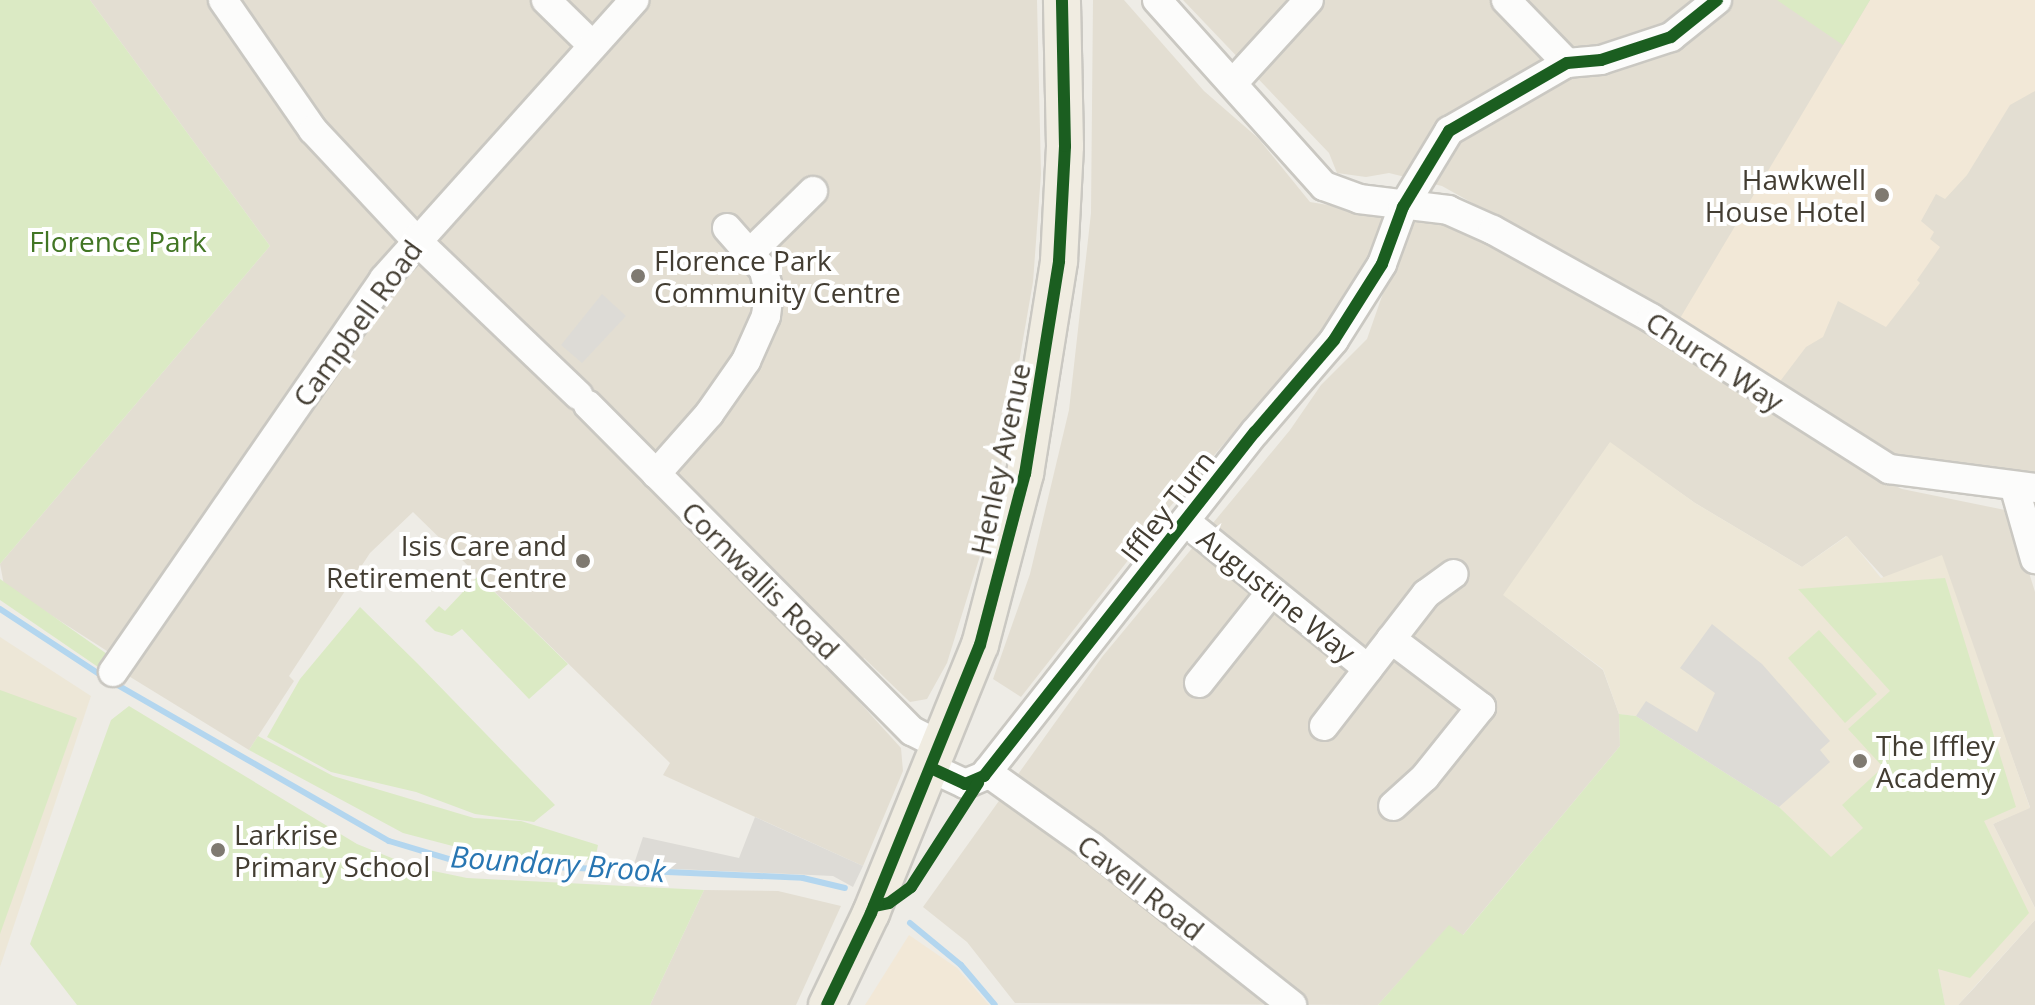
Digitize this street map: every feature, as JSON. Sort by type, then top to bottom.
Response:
[{"type":"main road","name":"Henley Avenue","points":[[827,1005],[874,906],[936,757],[999,583],[1040,397],[1063,189],[1062,0]]},
{"type":"street","name":"Cornwallis Road","points":[[223,0],[313,130],[415,239],[583,400],[936,757]]},
{"type":"street","points":[[546,0],[592,45]]},
{"type":"street","name":"Campbell Road","points":[[113,672],[415,239],[634,0]]},
{"type":"street","points":[[1157,0],[1234,82],[1324,186],[1403,207]]},
{"type":"street","points":[[1234,82],[1309,0]]},
{"type":"street","points":[[1506,0],[1567,63]]},
{"type":"street","name":"Iffley Turn","points":[[987,772],[1334,340],[1382,264],[1403,207],[1449,131],[1567,63],[1645,49],[1692,24],[1717,0]]},
{"type":"street","points":[[751,252],[813,191]]},
{"type":"street","name":"Church Way","points":[[1403,207],[1448,210],[1493,230],[1651,318],[1889,469],[2025,489]]},
{"type":"street","points":[[656,474],[717,403],[746,361],[766,316],[769,292],[764,270],[727,228]]},
{"type":"street","points":[[2025,489],[2035,559]]},
{"type":"street","name":"Augustine Way","points":[[1186,522],[1368,669]]},
{"type":"street","name":"Augustine Way","points":[[1324,726],[1436,582],[1454,574]]},
{"type":"street","points":[[1199,683],[1272,591]]},
{"type":"street","points":[[1391,639],[1481,707],[1425,777],[1393,806]]},
{"type":"street","points":[[936,757],[965,784],[978,783],[987,772]]},
{"type":"street","name":"Cavell Road","points":[[987,772],[1092,847],[1292,1005]]},
{"type":"shaded area","points":[[90,0],[1037,0],[1041,174],[1033,282],[992,517],[947,663],[927,699],[910,702],[864,658],[842,683],[901,748],[903,771],[863,866],[663,775],[670,763],[413,512],[370,553],[289,676],[294,681],[249,750],[127,675],[132,667],[4,585],[0,564],[270,246]]},
{"type":"shaded area","points":[[1093,0],[1124,0],[1204,91],[1258,138],[1310,202],[1454,226],[1643,331],[1862,471],[1902,489],[2010,511],[2035,592],[2035,908],[1993,824],[2030,807],[1989,693],[1846,536],[1802,567],[1695,503],[1610,443],[1504,595],[1603,670],[1619,714],[1620,746],[1462,936],[1449,926],[1378,1005],[1015,1003],[967,942],[923,907],[1102,657],[1290,430],[1321,385],[1367,339],[1389,276],[1354,279],[1346,301],[1169,508],[1021,697],[993,679],[1030,574],[1069,410],[1091,213]]},
{"type":"shaded area","points":[[1183,0],[2035,0],[2035,481],[1898,464],[1706,334],[1442,186],[1389,173],[1366,177],[1337,173],[1329,153]]},
{"type":"shaded area","points":[[1870,0],[2035,0],[2035,91],[2010,105],[1967,175],[1945,199],[1936,194],[1921,221],[1934,232],[1930,239],[1940,247],[1917,280],[1920,283],[1886,327],[1838,301],[1823,337],[1806,347],[1778,384],[1679,320]]},
{"type":"shaded area","points":[[602,294],[626,316],[582,363],[561,345]]},
{"type":"shaded area","name":"The Iffley Academy","points":[[1610,442],[1695,503],[1802,567],[1847,536],[1881,578],[1942,555],[2030,808],[1993,824],[2035,908],[2035,920],[1958,1005],[1945,1005],[1938,969],[1779,807],[1636,716],[1619,714],[1603,669],[1503,595]]},
{"type":"shaded area","points":[[1712,624],[1762,664],[1830,741],[1820,750],[1830,762],[1779,807],[1636,716],[1646,701],[1697,732],[1715,693],[1680,668]]},
{"type":"shaded area","points":[[0,637],[91,696],[0,967]]},
{"type":"shaded area","points":[[755,817],[863,866],[853,887],[833,876],[633,867],[643,837],[739,858]]},
{"type":"shaded area","points":[[704,890],[778,891],[841,906],[796,1005],[650,1005]]},
{"type":"shaded area","points":[[2035,920],[2035,1005],[1958,1005],[1975,987]]},
{"type":"shaded area","points":[[909,935],[957,968],[989,1005],[865,1005]]},
{"type":"green space","name":"Florence Park","points":[[0,0],[90,0],[270,246],[0,564]]},
{"type":"green space","points":[[1777,0],[1870,0],[1843,45]]},
{"type":"green space","points":[[478,576],[568,664],[529,699],[462,629],[452,636],[435,631],[425,621],[439,606],[445,611]]},
{"type":"green space","points":[[1945,578],[2016,807],[1984,821],[2029,913],[1970,978],[1938,969],[1945,1005],[1378,1005],[1449,925],[1463,935],[1620,746],[1619,714],[1636,716],[1779,807],[1831,857],[1863,828],[1842,805],[1883,767],[1848,729],[1890,691],[1798,589]]},
{"type":"green space","points":[[0,579],[107,654],[98,667],[0,600]]},
{"type":"green space","points":[[360,607],[555,805],[534,822],[475,814],[416,792],[331,772],[267,737],[300,679]]},
{"type":"green space","points":[[1819,630],[1877,694],[1845,723],[1788,658]]},
{"type":"green space","points":[[0,690],[77,718],[0,934]]},
{"type":"green space","name":"Larkrise Primary School","points":[[129,706],[357,844],[414,867],[467,878],[704,890],[650,1005],[77,1005],[30,944],[111,720]]},
{"type":"green space","points":[[258,736],[333,776],[474,818],[521,821],[598,845],[595,860],[487,855],[403,833],[249,750]]},
{"type":"waterway","name":"Boundary Brook","points":[[0,609],[104,677]]},
{"type":"waterway","name":"Boundary Brook","points":[[114,683],[389,841],[462,863],[803,878],[845,888]]},
{"type":"waterway","name":"Boundary Brook","points":[[910,923],[961,965],[995,1005]]},
{"type":"cycle path","points":[[827,1005],[871,913],[980,645],[1025,474],[1059,261],[1065,146],[1062,0]]},
{"type":"cycle path","points":[[931,768],[965,784],[984,776],[1255,432],[1334,340],[1382,264],[1403,207],[1449,131],[1567,63],[1601,60],[1671,37],[1717,0]]},
{"type":"cycle path","points":[[874,906],[889,903],[911,887],[978,783]]},
{"type":"place","name":"Hawkwell House Hotel","points":[[1882,195]]},
{"type":"place","name":"Florence Park Community Centre","points":[[638,276]]},
{"type":"place","name":"Isis Care and Retirement Centre","points":[[583,561]]},
{"type":"place","name":"The Iffley Academy","points":[[1860,761]]},
{"type":"place","name":"Larkrise Primary School","points":[[218,850]]}]
